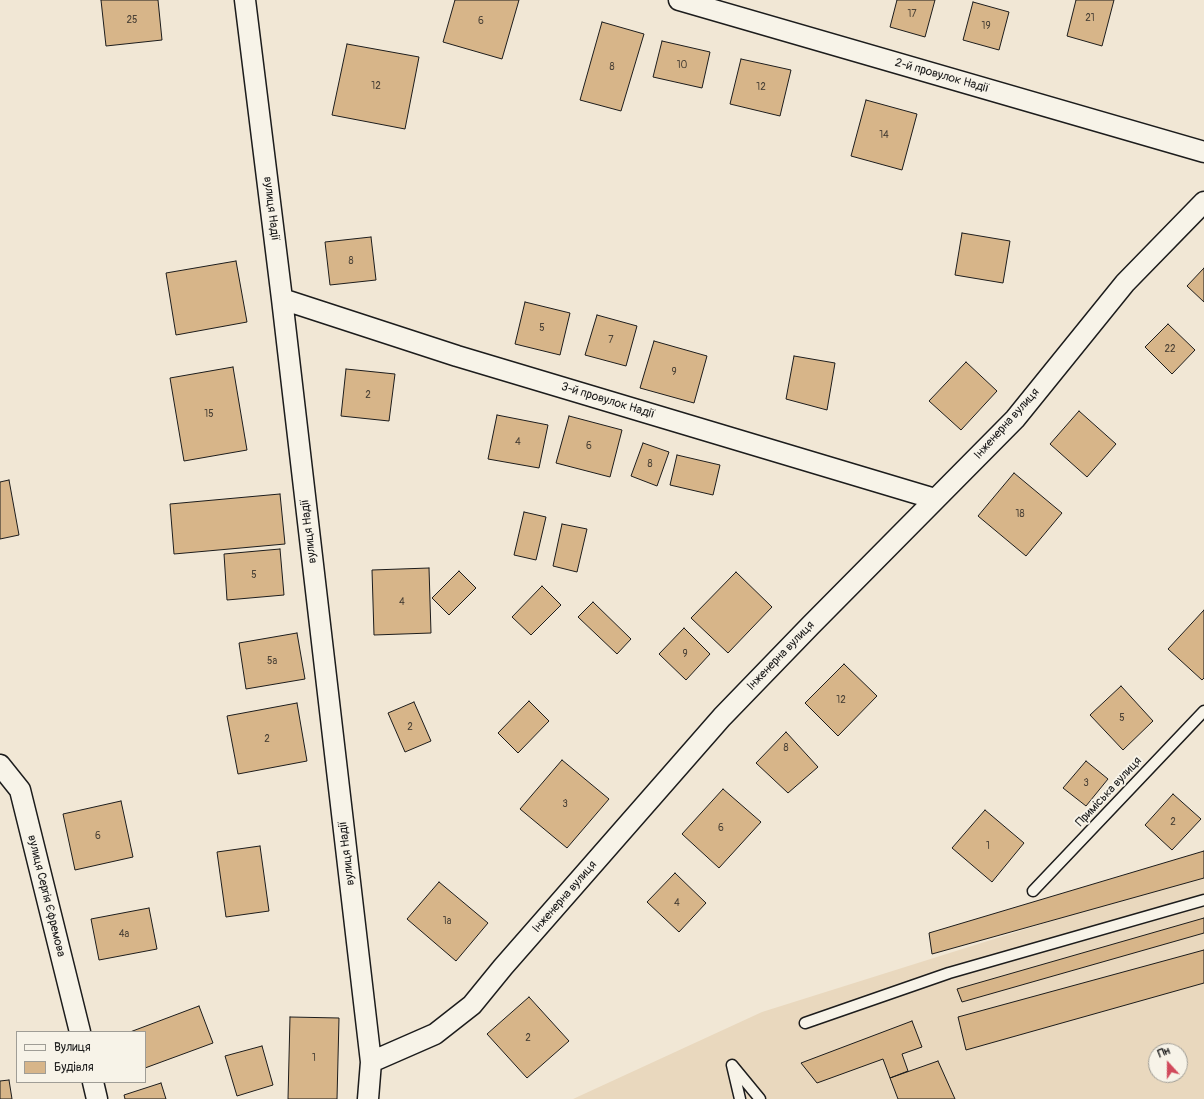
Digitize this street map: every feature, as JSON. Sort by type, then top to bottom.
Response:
[{"type":"street","name":"вулиця Надії","points":[[245,0],[282,299],[371,1062]]},
{"type":"street","name":"2-й провулок Надії","points":[[679,0],[1204,152]]},
{"type":"street","name":"Інженерна вулиця","points":[[371,1062],[435,1034],[472,1005],[503,967],[722,717],[1015,419],[1125,284],[1204,202]]},
{"type":"street","name":"3-й провулок Надії","points":[[282,299],[464,358],[935,499]]},
{"type":"street","name":"вулиця Сергія Єфремова","points":[[0,766],[20,790],[80,1031]]},
{"type":"street","points":[[368,1099],[371,1062]]},
{"type":"street","points":[[93,1083],[97,1099]]},
{"type":"lane","name":"Приміська вулиця","points":[[1034,891],[1204,711]]},
{"type":"lane","points":[[805,1023],[949,973],[1204,900]]},
{"type":"lane","points":[[740,1099],[732,1065],[760,1099]]},
{"type":"shaded area","points":[[1204,873],[1204,1099],[573,1099],[762,1012]]},
{"type":"building","points":[[101,0],[158,0],[162,40],[106,46]]},
{"type":"building","points":[[455,0],[519,0],[502,59],[443,42]]},
{"type":"building","points":[[897,0],[935,0],[925,37],[890,27]]},
{"type":"building","points":[[1076,0],[1114,0],[1102,46],[1067,36]]},
{"type":"building","points":[[973,2],[1009,12],[999,50],[963,40]]},
{"type":"building","points":[[602,22],[644,34],[621,111],[580,100]]},
{"type":"building","points":[[662,41],[710,52],[702,88],[653,77]]},
{"type":"building","points":[[347,44],[419,57],[405,129],[332,115]]},
{"type":"building","points":[[741,59],[791,70],[780,116],[730,104]]},
{"type":"building","points":[[866,100],[917,114],[902,170],[851,156]]},
{"type":"building","points":[[962,233],[1010,241],[1003,283],[955,275]]},
{"type":"building","points":[[371,237],[376,280],[330,285],[325,242]]},
{"type":"building","points":[[236,261],[247,322],[176,335],[166,273]]},
{"type":"building","points":[[1204,268],[1204,302],[1187,286]]},
{"type":"building","points":[[525,302],[570,313],[560,355],[515,344]]},
{"type":"building","points":[[597,315],[637,326],[626,366],[585,355]]},
{"type":"building","points":[[1168,324],[1195,350],[1172,374],[1145,347]]},
{"type":"building","points":[[654,341],[707,356],[694,403],[640,388]]},
{"type":"building","points":[[794,356],[835,363],[827,410],[786,399]]},
{"type":"building","points":[[966,362],[997,391],[961,430],[929,401]]},
{"type":"building","points":[[233,367],[247,450],[184,461],[170,378]]},
{"type":"building","points":[[346,369],[395,374],[389,421],[341,416]]},
{"type":"building","points":[[1079,411],[1116,444],[1087,477],[1050,444]]},
{"type":"building","points":[[497,415],[548,425],[539,468],[488,459]]},
{"type":"building","points":[[569,416],[622,430],[610,477],[556,463]]},
{"type":"building","points":[[643,443],[669,452],[657,486],[631,476]]},
{"type":"building","points":[[677,455],[720,465],[713,495],[670,485]]},
{"type":"building","points":[[1014,473],[1062,513],[1026,556],[978,516]]},
{"type":"building","points":[[9,480],[19,535],[0,539],[0,482]]},
{"type":"building","points":[[280,494],[285,544],[174,554],[170,504]]},
{"type":"building","points":[[524,512],[546,517],[536,560],[514,555]]},
{"type":"building","points":[[562,524],[587,529],[577,572],[553,566]]},
{"type":"building","points":[[280,549],[284,595],[227,600],[224,554]]},
{"type":"building","points":[[429,568],[431,633],[374,635],[372,570]]},
{"type":"building","points":[[459,571],[476,588],[449,615],[432,598]]},
{"type":"building","points":[[736,572],[772,607],[728,653],[691,618]]},
{"type":"building","points":[[542,586],[561,605],[531,635],[512,617]]},
{"type":"building","points":[[593,602],[631,639],[617,654],[578,617]]},
{"type":"building","points":[[1204,610],[1204,678],[1202,680],[1168,649]]},
{"type":"building","points":[[684,628],[710,654],[686,680],[659,654]]},
{"type":"building","points":[[297,633],[305,679],[246,689],[239,643]]},
{"type":"building","points":[[844,664],[877,696],[838,736],[805,703]]},
{"type":"building","points":[[1121,686],[1153,721],[1123,750],[1090,715]]},
{"type":"building","points":[[529,701],[549,721],[518,753],[498,733]]},
{"type":"building","points":[[414,702],[431,741],[405,752],[388,713]]},
{"type":"building","points":[[297,703],[307,761],[238,774],[227,716]]},
{"type":"building","points":[[786,732],[818,767],[788,793],[756,763]]},
{"type":"building","points":[[562,760],[609,799],[567,848],[520,809]]},
{"type":"building","points":[[1086,761],[1108,779],[1086,806],[1063,788]]},
{"type":"building","points":[[723,789],[761,822],[719,868],[682,834]]},
{"type":"building","points":[[1173,794],[1201,819],[1172,850],[1145,825]]},
{"type":"building","points":[[121,801],[133,857],[75,870],[63,814]]},
{"type":"building","points":[[985,810],[1024,843],[992,882],[952,848]]},
{"type":"building","points":[[260,846],[269,911],[226,917],[217,852]]},
{"type":"building","points":[[1204,851],[1204,878],[932,954],[929,933]]},
{"type":"building","points":[[675,873],[706,903],[679,932],[647,902]]},
{"type":"building","points":[[439,882],[488,923],[456,961],[407,919]]},
{"type":"building","points":[[149,908],[157,949],[99,960],[91,919]]},
{"type":"building","points":[[1204,918],[1204,933],[962,1002],[957,989]]},
{"type":"building","points":[[1204,950],[1204,983],[966,1050],[958,1017]]},
{"type":"building","points":[[529,997],[569,1041],[527,1078],[487,1034]]},
{"type":"building","points":[[199,1006],[213,1043],[146,1068],[146,1031],[133,1031]]},
{"type":"building","points":[[290,1017],[339,1018],[337,1099],[288,1099]]},
{"type":"building","points":[[912,1021],[922,1047],[902,1054],[908,1071],[890,1078],[883,1059],[817,1083],[801,1063]]},
{"type":"building","points":[[262,1046],[273,1085],[237,1096],[225,1056]]},
{"type":"building","points":[[938,1061],[955,1099],[898,1099],[890,1078]]},
{"type":"building","points":[[9,1080],[12,1099],[0,1099],[0,1081]]},
{"type":"building","points":[[161,1083],[166,1099],[125,1099],[124,1095]]}]
